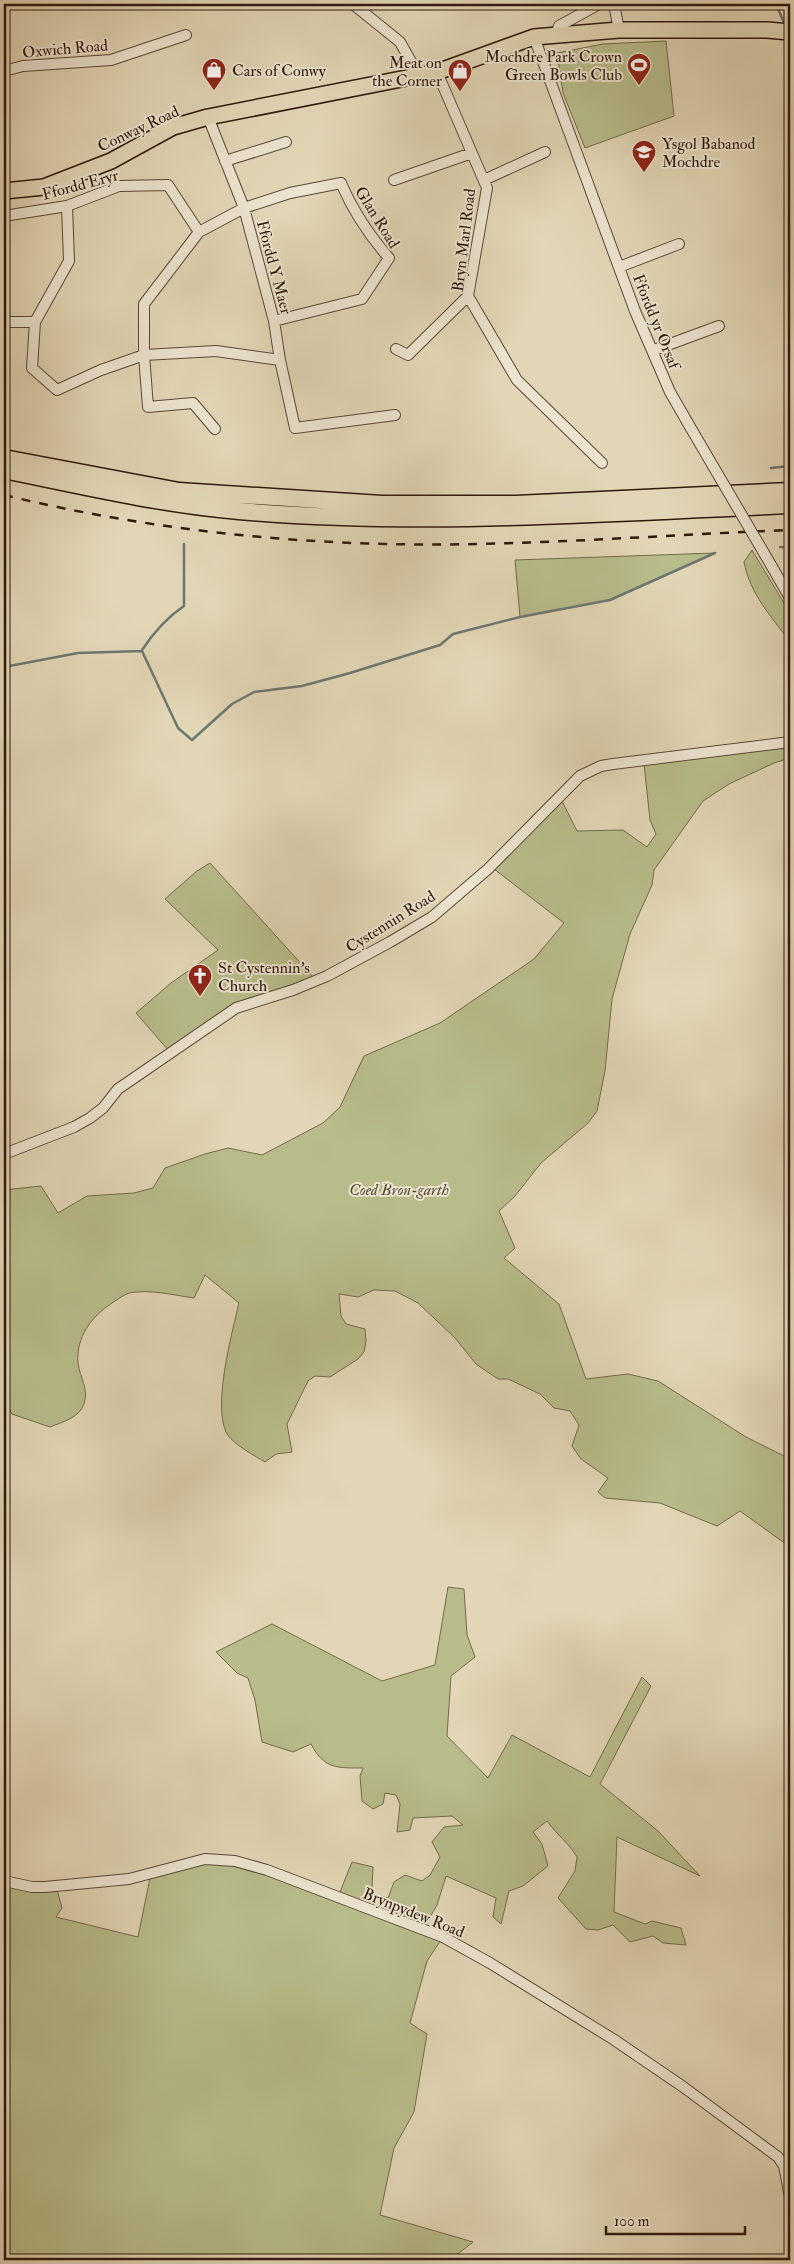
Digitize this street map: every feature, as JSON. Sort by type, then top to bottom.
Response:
[{"type":"highway","points":[[4,458],[179,491],[382,504],[516,504],[790,491]]},
{"type":"highway","points":[[4,470],[154,500],[237,510],[321,516],[478,519],[790,505]]},
{"type":"main road","name":"Conway Road","points":[[4,191],[44,187],[111,160],[173,127],[208,118],[437,72],[534,37],[619,30],[767,30],[790,32]]},
{"type":"street","points":[[352,4],[400,42],[418,76]]},
{"type":"street","points":[[556,34],[559,26],[599,4]]},
{"type":"street","points":[[614,4],[619,30]]},
{"type":"street","name":"Oxwich Road","points":[[4,71],[23,66],[111,60],[186,35]]},
{"type":"street","name":"Ffordd yr Orsaf","points":[[534,37],[635,311],[654,350],[670,392],[790,598]]},
{"type":"street","name":"Bryn Marl Road","points":[[437,72],[487,188],[468,296],[517,380],[602,463]]},
{"type":"street","name":"Ffordd Y Maer","points":[[208,118],[244,208],[274,321],[280,360],[295,428],[395,415]]},
{"type":"street","points":[[225,161],[286,142]]},
{"type":"street","points":[[484,180],[545,152]]},
{"type":"street","points":[[394,180],[472,153]]},
{"type":"street","name":"Glan Road","points":[[244,208],[290,193],[341,183],[354,212],[371,238],[389,258],[362,299],[274,321]]},
{"type":"street","name":"Ffordd Eryr","points":[[4,216],[68,206],[119,186],[168,185],[199,232]]},
{"type":"street","points":[[68,206],[69,261],[35,322],[32,368],[56,390],[102,370],[144,355],[216,351],[280,360]]},
{"type":"street","points":[[215,429],[194,403],[148,407],[144,355],[144,304],[199,232],[244,208]]},
{"type":"street","points":[[619,267],[679,244]]},
{"type":"street","points":[[396,349],[408,355],[468,296]]},
{"type":"street","points":[[4,322],[35,322]]},
{"type":"street","points":[[654,350],[719,326]]},
{"type":"street","name":"Cystennin Road","points":[[4,1154],[74,1127],[90,1118],[103,1108],[118,1089],[236,1008],[293,990],[327,976],[432,917],[488,869],[580,776],[590,770],[613,764],[790,742]]},
{"type":"street","name":"Brynpydew Road","points":[[4,1881],[32,1887],[44,1887],[129,1879],[180,1865],[218,1858],[268,1870],[444,1937],[613,2039],[682,2086],[778,2157],[784,2166],[790,2197]]},
{"type":"green space","points":[[666,41],[674,116],[585,148],[563,93],[557,53],[603,44]]},
{"type":"green space","points":[[752,550],[790,613],[790,642],[762,604],[751,584],[744,562]]},
{"type":"green space","points":[[715,553],[610,600],[520,617],[515,560]]},
{"type":"green space","name":"Coed Bron-garth","points":[[790,746],[790,758],[774,763],[729,784],[703,801],[654,870],[652,885],[630,934],[612,999],[605,1071],[597,1111],[588,1123],[541,1163],[515,1196],[499,1211],[515,1248],[504,1258],[559,1304],[586,1379],[628,1374],[658,1381],[746,1437],[790,1459],[790,1547],[740,1511],[717,1526],[660,1503],[605,1498],[598,1492],[608,1478],[581,1459],[572,1446],[579,1425],[570,1411],[554,1408],[540,1394],[508,1379],[498,1379],[476,1364],[455,1338],[418,1303],[395,1291],[374,1290],[358,1297],[339,1294],[341,1316],[346,1324],[365,1329],[366,1341],[364,1352],[358,1359],[330,1377],[315,1376],[308,1381],[287,1424],[292,1452],[276,1454],[265,1462],[238,1445],[226,1432],[222,1404],[223,1386],[228,1349],[239,1303],[205,1275],[194,1298],[153,1292],[129,1293],[112,1303],[91,1321],[82,1336],[78,1354],[79,1368],[85,1388],[85,1399],[82,1409],[74,1416],[50,1427],[12,1414],[4,1401],[4,1190],[41,1186],[58,1213],[87,1196],[134,1193],[153,1188],[165,1168],[205,1154],[228,1148],[262,1155],[323,1123],[340,1107],[364,1056],[440,1023],[534,959],[564,923],[494,869],[561,799],[577,831],[623,830],[647,847],[656,834],[650,820],[644,764]]},
{"type":"green space","points":[[210,863],[314,978],[243,1000],[208,1021],[169,1051],[136,1013],[171,983],[218,950],[165,899],[197,871]]},
{"type":"green space","points":[[448,1587],[464,1589],[467,1635],[475,1657],[451,1676],[447,1736],[488,1778],[512,1735],[590,1777],[642,1677],[651,1686],[600,1784],[658,1831],[700,1876],[617,1837],[614,1912],[645,1924],[652,1921],[681,1928],[686,1945],[663,1943],[653,1936],[630,1942],[613,1925],[598,1930],[586,1929],[558,1898],[575,1871],[577,1857],[547,1821],[533,1832],[542,1844],[548,1866],[523,1886],[509,1891],[501,1924],[493,1917],[496,1898],[446,1876],[437,1905],[423,1929],[443,1937],[427,1961],[410,2023],[427,2034],[414,2112],[394,2148],[380,2215],[473,2242],[450,2260],[4,2260],[4,1881],[56,1886],[62,1908],[56,1917],[138,1937],[151,1873],[218,1858],[338,1897],[352,1862],[373,1867],[372,1887],[369,1893],[388,1898],[394,1882],[405,1875],[422,1881],[430,1875],[440,1857],[432,1842],[444,1827],[463,1825],[452,1816],[413,1818],[410,1830],[397,1832],[400,1804],[396,1795],[385,1793],[383,1804],[373,1809],[362,1801],[360,1776],[363,1768],[346,1768],[326,1763],[311,1744],[293,1752],[262,1742],[255,1700],[248,1678],[237,1673],[216,1652],[272,1624],[382,1681],[435,1665]]},
{"type":"waterway","points":[[776,4],[785,25]]},
{"type":"waterway","points":[[771,468],[790,466]]},
{"type":"waterway","points":[[142,650],[161,626],[184,606],[184,544]]},
{"type":"waterway","points":[[780,547],[790,548]]},
{"type":"waterway","points":[[4,667],[78,653],[142,651],[178,728],[192,740],[232,704],[254,692],[302,686],[350,673],[440,645],[453,634],[520,617],[610,600],[715,553]]},
{"type":"railway","points":[[4,495],[98,515],[193,530],[337,542],[486,544],[790,530]]},
{"type":"place","name":"Mochdre Park Crown Green Bowls Club","points":[[639,86]]},
{"type":"place","name":"Cars of Conwy","points":[[214,91]]},
{"type":"place","name":"Meat on the Corner","points":[[460,92]]},
{"type":"place","name":"Ysgol Babanod Mochdre","points":[[644,173]]},
{"type":"place","name":"St Cystennin's Church","points":[[200,997]]}]
